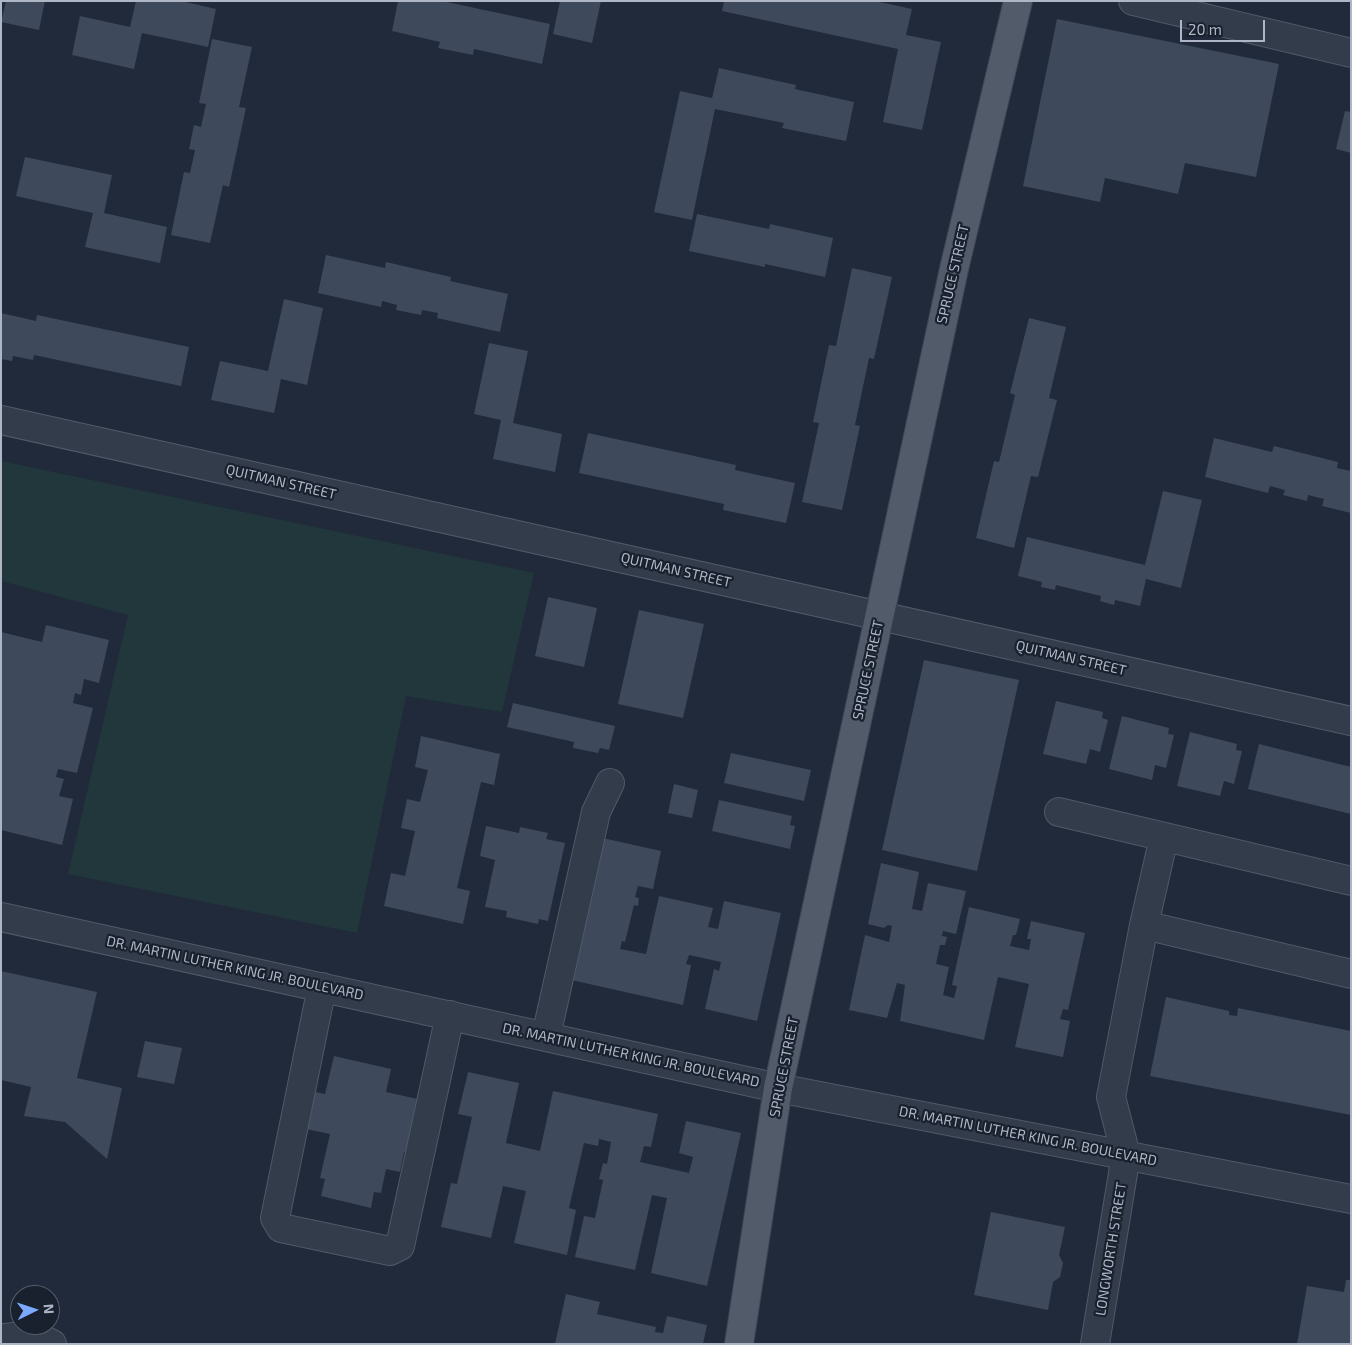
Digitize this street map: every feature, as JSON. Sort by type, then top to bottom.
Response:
[{"type":"main road","name":"SPRUCE STREET","points":[[739,1344],[778,1088],[954,269],[1018,1]]},
{"type":"street","points":[[1134,1],[1201,9],[1351,53]]},
{"type":"street","name":"QUITMAN STREET","points":[[1,420],[1351,721]]},
{"type":"street","points":[[546,1036],[596,812],[610,783]]},
{"type":"street","points":[[1060,812],[1351,881]]},
{"type":"street","points":[[1126,1155],[1111,1097],[1144,925],[1164,837]]},
{"type":"street","name":"DR. MARTIN LUTHER KING JR. BOULEVARD","points":[[1,917],[778,1088],[1351,1199]]},
{"type":"street","points":[[1144,925],[1351,974]]},
{"type":"street","points":[[322,987],[275,1218],[281,1228],[390,1251],[400,1246],[450,1015]]},
{"type":"street","name":"LONGWORTH STREET","points":[[1095,1344],[1126,1155]]},
{"type":"street","points":[[1,1341],[5,1338],[23,1336],[38,1337],[52,1344]]},
{"type":"green space","points":[[1,461],[534,573],[502,712],[406,696],[357,933],[68,874],[128,615],[1,581]]},
{"type":"building","points":[[6,1],[45,1],[39,30],[1,22]]},
{"type":"building","points":[[136,1],[181,1],[216,9],[208,47],[142,33],[134,69],[72,55],[80,16],[130,27]]},
{"type":"building","points":[[398,1],[442,1],[550,24],[542,64],[474,49],[473,55],[438,48],[440,42],[392,31]]},
{"type":"building","points":[[560,1],[601,1],[592,43],[553,34]]},
{"type":"building","points":[[724,1],[875,1],[912,9],[906,35],[941,42],[922,130],[883,122],[898,49],[722,11]]},
{"type":"building","points":[[1057,19],[1279,64],[1256,177],[1185,163],[1178,194],[1105,178],[1100,202],[1023,186]]},
{"type":"building","points":[[212,39],[252,47],[239,107],[246,108],[229,187],[223,185],[210,243],[171,235],[184,172],[190,173],[195,150],[189,149],[194,125],[201,127],[206,104],[199,103]]},
{"type":"building","points":[[719,68],[796,85],[795,89],[854,102],[846,141],[782,128],[784,123],[715,109],[692,220],[654,212],[680,91],[712,98]]},
{"type":"building","points":[[1345,111],[1351,112],[1351,153],[1336,149]]},
{"type":"building","points":[[25,157],[112,175],[104,213],[167,227],[160,263],[85,247],[93,213],[16,196]]},
{"type":"building","points":[[697,214],[769,229],[770,224],[833,238],[825,277],[765,264],[765,267],[689,251]]},
{"type":"building","points":[[326,255],[385,268],[386,262],[451,277],[450,281],[508,294],[500,332],[437,318],[438,313],[422,310],[421,315],[396,310],[397,305],[382,301],[381,307],[318,293]]},
{"type":"building","points":[[852,268],[892,277],[874,359],[869,358],[855,425],[860,426],[842,510],[802,502],[819,423],[813,422],[829,345],[836,346]]},
{"type":"building","points":[[284,299],[323,308],[307,385],[281,379],[274,413],[211,400],[220,361],[268,371]]},
{"type":"building","points":[[1,313],[36,321],[37,315],[189,347],[181,386],[34,355],[33,360],[13,356],[12,361],[1,359]]},
{"type":"building","points":[[1029,318],[1066,327],[1049,398],[1057,400],[1038,477],[1031,476],[1014,548],[976,538],[994,461],[999,462],[1015,395],[1010,393]]},
{"type":"building","points":[[489,343],[528,351],[513,423],[562,434],[555,472],[493,459],[501,420],[474,414]]},
{"type":"building","points":[[588,433],[736,465],[735,470],[795,483],[786,523],[723,510],[724,504],[579,473]]},
{"type":"building","points":[[1214,438],[1272,452],[1274,446],[1338,462],[1337,468],[1351,471],[1351,513],[1322,506],[1324,499],[1308,495],[1307,501],[1283,495],[1285,490],[1270,486],[1268,493],[1205,477]]},
{"type":"building","points":[[1163,491],[1202,500],[1181,588],[1146,579],[1140,606],[1115,600],[1114,605],[1100,601],[1101,596],[1056,585],[1055,590],[1041,587],[1042,582],[1018,576],[1027,537],[1145,565]]},
{"type":"building","points":[[548,597],[597,608],[584,667],[535,656]]},
{"type":"building","points":[[639,610],[704,624],[683,718],[618,704]]},
{"type":"building","points":[[46,625],[109,640],[99,683],[84,679],[81,695],[75,693],[73,703],[93,708],[77,773],[58,769],[56,777],[64,779],[59,796],[73,799],[62,845],[1,830],[1,632],[42,642]]},
{"type":"building","points":[[924,660],[1019,680],[977,871],[882,850]]},
{"type":"building","points":[[1056,701],[1103,712],[1102,718],[1108,720],[1100,752],[1090,749],[1086,764],[1043,754]]},
{"type":"building","points":[[513,703],[615,726],[609,750],[600,748],[598,753],[573,748],[574,742],[507,727]]},
{"type":"building","points":[[1122,716],[1169,728],[1168,734],[1174,735],[1166,768],[1155,765],[1152,780],[1109,769]]},
{"type":"building","points":[[1190,732],[1237,744],[1236,750],[1242,751],[1234,784],[1224,781],[1220,796],[1177,786]]},
{"type":"building","points":[[421,736],[500,754],[494,785],[481,782],[457,888],[470,891],[463,924],[384,906],[391,873],[405,876],[415,831],[401,828],[407,799],[420,802],[428,770],[415,767]]},
{"type":"building","points":[[1259,744],[1351,767],[1351,814],[1248,789]]},
{"type":"building","points":[[731,753],[811,770],[804,801],[724,783]]},
{"type":"building","points":[[674,784],[698,790],[692,818],[668,813]]},
{"type":"building","points":[[719,800],[792,816],[790,825],[795,826],[790,849],[712,831]]},
{"type":"building","points":[[486,826],[519,833],[520,827],[548,833],[546,839],[565,843],[548,921],[539,919],[538,924],[506,917],[507,911],[485,907],[495,860],[480,856]]},
{"type":"building","points":[[598,837],[661,851],[653,889],[638,886],[635,897],[639,898],[638,906],[634,905],[625,942],[622,941],[620,949],[646,954],[659,896],[713,908],[708,927],[718,929],[724,901],[781,913],[757,1021],[705,1009],[714,969],[719,971],[721,962],[689,955],[686,964],[691,965],[683,1005],[567,979]]},
{"type":"building","points":[[881,863],[919,872],[912,909],[922,911],[928,883],[966,891],[956,934],[943,931],[942,936],[947,937],[945,945],[940,945],[936,964],[949,967],[943,995],[954,998],[957,986],[952,985],[969,907],[1020,919],[1016,935],[1013,935],[1010,946],[1029,950],[1031,939],[1027,939],[1031,921],[1085,933],[1068,1010],[1063,1009],[1060,1019],[1070,1021],[1063,1057],[1015,1047],[1029,984],[998,977],[984,1040],[900,1021],[905,985],[897,983],[887,1018],[849,1010],[865,935],[889,942],[892,926],[888,925],[884,928],[868,924]]},
{"type":"building","points":[[1,971],[97,992],[77,1078],[122,1088],[107,1159],[65,1122],[24,1116],[31,1087],[1,1080]]},
{"type":"building","points":[[1166,997],[1229,1011],[1229,1015],[1237,1016],[1238,1008],[1351,1031],[1351,1115],[1150,1076]]},
{"type":"building","points":[[145,1041],[182,1048],[174,1084],[137,1077]]},
{"type":"building","points":[[334,1056],[391,1069],[386,1092],[422,1100],[410,1154],[404,1152],[400,1172],[386,1169],[381,1193],[374,1192],[371,1208],[321,1196],[325,1179],[320,1178],[330,1134],[301,1128],[310,1091],[325,1094]]},
{"type":"building","points":[[468,1072],[519,1083],[506,1143],[540,1151],[553,1091],[658,1114],[651,1147],[644,1146],[640,1162],[689,1173],[693,1157],[679,1153],[686,1121],[741,1133],[707,1286],[651,1273],[667,1198],[652,1195],[635,1270],[575,1257],[584,1216],[595,1218],[603,1180],[599,1179],[603,1163],[607,1164],[611,1142],[599,1139],[598,1146],[584,1143],[569,1208],[576,1210],[567,1255],[514,1243],[526,1191],[503,1186],[491,1238],[441,1227],[451,1183],[457,1184],[472,1117],[458,1114]]},
{"type":"building","points":[[991,1212],[1065,1227],[1059,1255],[1063,1263],[1060,1277],[1053,1282],[1048,1310],[974,1295]]},
{"type":"building","points":[[1346,1280],[1351,1280],[1351,1344],[1297,1344],[1307,1286],[1344,1292]]},
{"type":"building","points":[[566,1294],[600,1302],[597,1314],[656,1327],[655,1332],[663,1333],[667,1316],[707,1325],[703,1344],[555,1344]]}]
